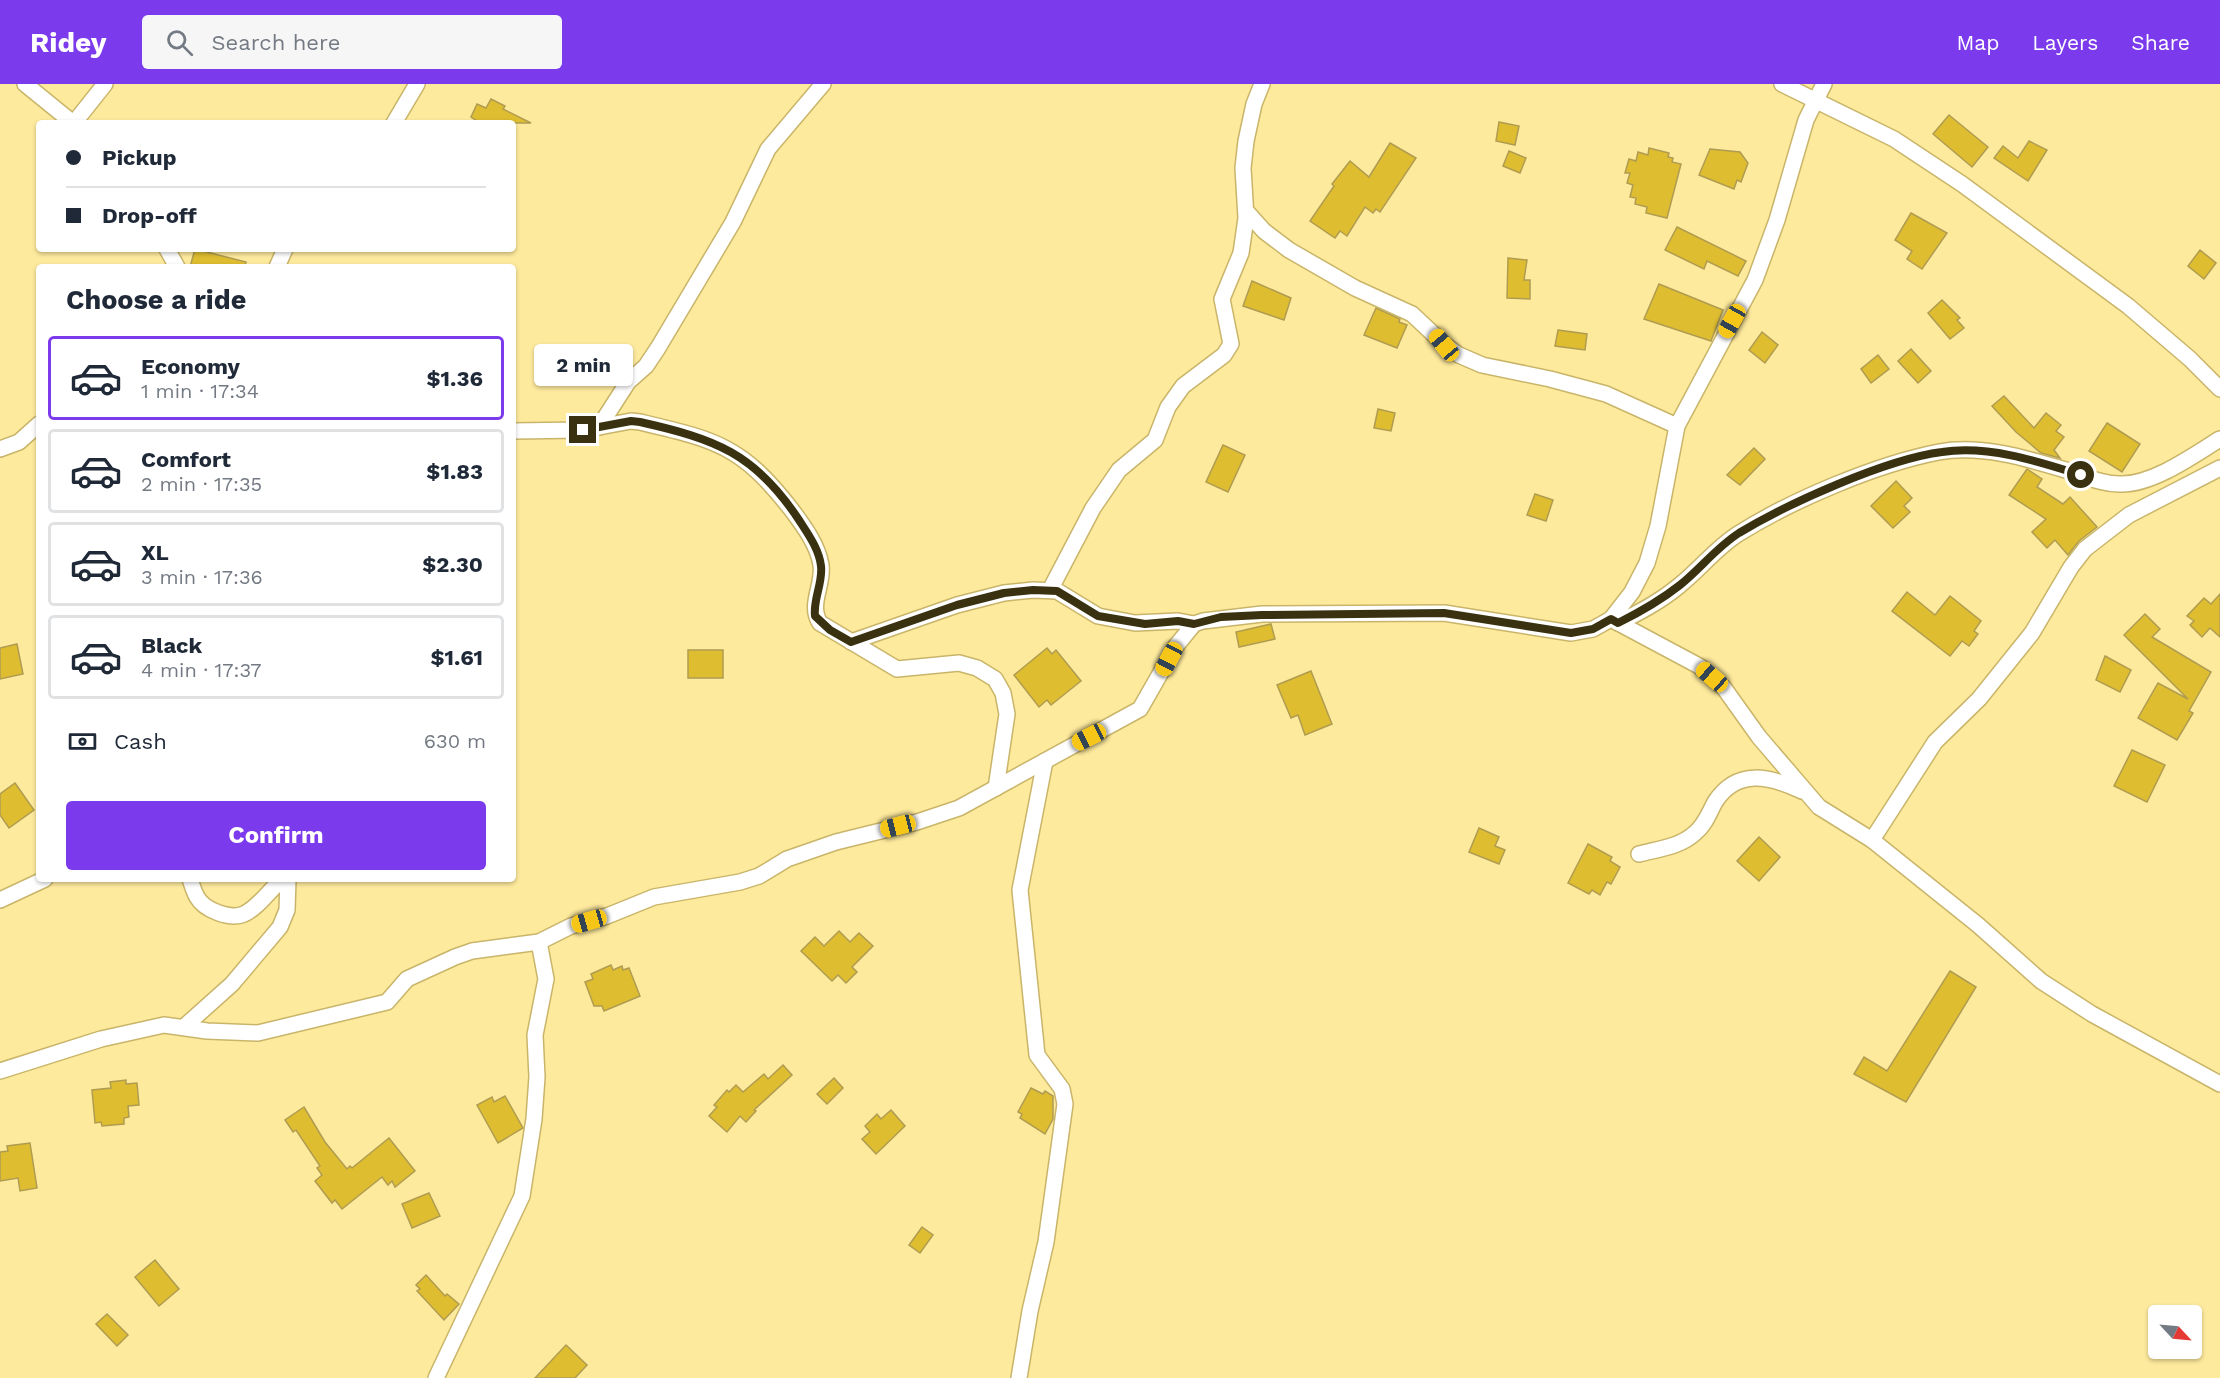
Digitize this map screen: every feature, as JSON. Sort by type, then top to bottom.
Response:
[{"type":"street","points":[[24,84],[70,120]]},
{"type":"street","points":[[76,120],[105,84]]},
{"type":"street","points":[[396,120],[417,84]]},
{"type":"street","points":[[599,427],[628,382],[646,366],[658,348],[733,222],[768,149],[823,84]]},
{"type":"street","points":[[1050,590],[1093,508],[1119,470],[1155,440],[1168,407],[1183,386],[1229,349],[1232,340],[1222,300],[1241,253],[1246,211],[1243,168],[1246,141],[1254,104],[1262,84]]},
{"type":"street","points":[[1782,84],[1894,139],[2018,223],[2128,306],[2190,359],[2220,389]]},
{"type":"street","points":[[1615,621],[1632,592],[1654,543],[1677,426],[1755,280],[1814,100],[1824,84]]},
{"type":"street","points":[[1246,211],[1264,231],[1289,250],[1355,288],[1412,314],[1444,345],[1459,355],[1482,365],[1550,379],[1606,394],[1677,426]]},
{"type":"street","points":[[516,430],[565,432],[631,421],[702,437],[727,448],[750,463],[796,515],[818,553],[821,566],[815,616],[830,630],[897,669],[928,668],[959,663],[977,668],[995,679],[1003,693],[1007,714],[996,788]]},
{"type":"street","points":[[0,449],[19,442],[36,427]]},
{"type":"street","points":[[851,642],[916,618],[985,597],[1017,591],[1050,590],[1098,616],[1135,623],[1178,621],[1194,624],[1221,617],[1262,615],[1432,612],[1571,633],[1593,629],[1657,602],[1681,585],[1738,533],[1801,502],[1870,472],[1899,463],[1942,452],[1975,452],[2026,458],[2122,484],[2140,481],[2181,464],[2220,439]]},
{"type":"street","points":[[1872,840],[1935,742],[1979,699],[2032,633],[2071,567],[2085,549],[2129,515],[2220,468]]},
{"type":"street","points":[[1615,621],[1700,666],[1724,688],[1759,737],[1804,792],[1832,817],[1872,840],[1978,925],[2041,981],[2101,1019],[2220,1084]]},
{"type":"street","points":[[0,1071],[101,1039],[164,1025],[185,1026],[207,1031],[258,1033],[387,1002],[407,979],[472,951],[538,942],[571,926],[607,916],[654,897],[740,882],[759,876],[788,859],[826,846],[917,822],[959,808],[1140,709],[1176,646],[1194,624]]},
{"type":"street","points":[[1019,1378],[1030,1311],[1046,1242],[1065,1104],[1062,1089],[1037,1055],[1020,890],[1045,761]]},
{"type":"street","points":[[1639,854],[1671,846],[1695,834],[1722,792],[1738,780],[1772,780],[1804,792]]},
{"type":"street","points":[[0,900],[39,882]]},
{"type":"street","points":[[191,882],[197,898],[203,904],[218,912],[237,916],[250,910],[282,882]]},
{"type":"street","points":[[185,1026],[232,984],[280,927],[287,910],[285,882]]},
{"type":"street","points":[[436,1378],[522,1197],[525,1186],[536,1085],[535,1035],[546,979],[538,942]]},
{"type":"building","points":[[491,99],[505,106],[503,109],[531,123],[516,123],[516,120],[476,120],[471,117],[477,104],[486,108]]},
{"type":"building","points":[[1949,115],[1988,147],[1972,167],[1933,134]]},
{"type":"building","points":[[1499,122],[1519,126],[1515,145],[1496,141]]},
{"type":"building","points":[[2029,141],[2047,150],[2028,181],[1994,158],[2003,146],[2018,158]]},
{"type":"building","points":[[1390,143],[1416,158],[1380,212],[1376,209],[1373,213],[1365,207],[1347,236],[1340,231],[1335,238],[1310,221],[1334,186],[1332,184],[1350,161],[1369,177]]},
{"type":"building","points":[[1649,148],[1669,153],[1668,157],[1673,158],[1672,162],[1681,164],[1667,218],[1646,213],[1647,207],[1635,204],[1636,198],[1630,197],[1633,185],[1627,183],[1630,173],[1625,173],[1629,159],[1636,161],[1638,152],[1648,155]]},
{"type":"building","points":[[1710,149],[1740,152],[1748,163],[1741,182],[1737,180],[1734,189],[1699,175]]},
{"type":"building","points":[[1509,151],[1526,158],[1520,173],[1503,166]]},
{"type":"building","points":[[1911,213],[1947,233],[1922,269],[1907,259],[1912,251],[1895,240]]},
{"type":"building","points":[[1677,227],[1746,261],[1738,276],[1707,261],[1704,269],[1665,250]]},
{"type":"building","points":[[2200,250],[2216,263],[2204,279],[2188,266]]},
{"type":"building","points":[[194,252],[207,252],[246,262],[246,264],[191,264]]},
{"type":"building","points":[[1508,258],[1527,260],[1524,280],[1530,280],[1530,299],[1507,298]]},
{"type":"building","points":[[1252,281],[1291,298],[1284,320],[1243,306]]},
{"type":"building","points":[[1659,284],[1723,310],[1711,341],[1644,319]]},
{"type":"building","points":[[1942,300],[1960,318],[1957,320],[1964,328],[1950,339],[1928,313]]},
{"type":"building","points":[[1376,308],[1400,319],[1399,322],[1407,325],[1397,348],[1364,335]]},
{"type":"building","points":[[1558,330],[1587,334],[1585,350],[1555,346]]},
{"type":"building","points":[[1762,332],[1778,345],[1765,363],[1749,350]]},
{"type":"building","points":[[1911,349],[1931,371],[1918,383],[1898,361]]},
{"type":"building","points":[[1878,355],[1889,369],[1871,383],[1861,369]]},
{"type":"building","points":[[2004,396],[2034,428],[2046,413],[2061,425],[2056,431],[2064,437],[2054,450],[2060,458],[2041,453],[2016,432],[1992,406]]},
{"type":"building","points":[[1378,409],[1395,413],[1391,431],[1374,428]]},
{"type":"building","points":[[2107,423],[2140,444],[2122,472],[2089,451]]},
{"type":"building","points":[[1223,445],[1245,455],[1228,492],[1206,482]]},
{"type":"building","points":[[1754,448],[1765,459],[1740,485],[1727,475]]},
{"type":"building","points":[[2027,469],[2042,479],[2037,487],[2063,504],[2070,497],[2097,527],[2079,541],[2068,555],[2055,540],[2047,548],[2032,532],[2046,519],[2009,495]]},
{"type":"building","points":[[1896,481],[1912,498],[1904,506],[1910,512],[1893,528],[1871,506]]},
{"type":"building","points":[[1535,494],[1553,500],[1546,521],[1527,515]]},
{"type":"building","points":[[1907,592],[1935,615],[1950,596],[1981,621],[1974,631],[1978,634],[1969,646],[1962,641],[1950,656],[1892,611]]},
{"type":"building","points":[[2220,594],[2220,637],[2210,628],[2202,637],[2190,625],[2194,621],[2187,616],[2204,598],[2211,604]]},
{"type":"building","points":[[2145,614],[2160,629],[2152,637],[2211,672],[2189,711],[2193,713],[2177,740],[2138,718],[2158,683],[2188,699],[2124,635]]},
{"type":"building","points":[[1271,624],[1275,639],[1239,647],[1236,632]]},
{"type":"building","points":[[17,644],[23,674],[0,679],[0,648]]},
{"type":"building","points":[[1047,648],[1052,654],[1056,650],[1081,681],[1051,705],[1047,700],[1039,707],[1014,675]]},
{"type":"building","points":[[688,650],[723,650],[723,678],[688,678]]},
{"type":"building","points":[[2105,656],[2131,670],[2120,692],[2096,680]]},
{"type":"building","points":[[1311,671],[1332,724],[1305,735],[1298,715],[1291,718],[1277,685]]},
{"type":"building","points":[[2132,750],[2165,765],[2147,802],[2114,786]]},
{"type":"building","points":[[15,783],[34,810],[9,828],[0,815],[0,794]]},
{"type":"building","points":[[1479,828],[1499,837],[1495,846],[1505,850],[1499,864],[1469,852]]},
{"type":"building","points":[[1759,837],[1780,857],[1759,881],[1737,861]]},
{"type":"building","points":[[1588,844],[1612,857],[1610,861],[1620,867],[1611,884],[1607,882],[1600,895],[1592,890],[1589,894],[1568,883]]},
{"type":"building","points":[[839,931],[850,942],[859,933],[873,946],[852,967],[857,972],[846,983],[838,975],[832,981],[801,951],[815,937],[824,946]]},
{"type":"building","points":[[611,965],[613,970],[622,966],[623,970],[629,968],[640,996],[604,1011],[602,1006],[594,1006],[585,982],[593,979],[591,974]]},
{"type":"building","points":[[1950,971],[1976,987],[1906,1102],[1854,1074],[1864,1057],[1887,1071]]},
{"type":"building","points":[[783,1065],[792,1075],[754,1110],[756,1111],[746,1122],[740,1116],[727,1132],[709,1116],[717,1107],[714,1105],[727,1090],[729,1092],[736,1085],[743,1092],[764,1074],[768,1079]]},
{"type":"building","points":[[834,1078],[843,1088],[827,1104],[817,1094]]},
{"type":"building","points":[[126,1080],[126,1084],[137,1083],[139,1105],[128,1106],[129,1117],[124,1118],[124,1124],[102,1126],[101,1122],[95,1123],[92,1090],[111,1088],[110,1082]]},
{"type":"building","points":[[1031,1088],[1043,1094],[1045,1091],[1053,1096],[1053,1119],[1045,1134],[1020,1118],[1022,1114],[1018,1112]]},
{"type":"building","points":[[505,1096],[523,1128],[498,1143],[477,1105],[492,1097],[494,1102]]},
{"type":"building","points":[[304,1107],[325,1142],[347,1169],[350,1166],[352,1168],[389,1138],[415,1171],[395,1187],[392,1181],[388,1185],[382,1177],[342,1209],[335,1200],[332,1203],[315,1181],[322,1175],[317,1168],[320,1166],[296,1130],[293,1132],[285,1120]]},
{"type":"building","points":[[891,1110],[905,1126],[876,1154],[862,1139],[870,1132],[865,1126],[877,1114],[881,1119]]},
{"type":"building","points":[[30,1143],[37,1188],[20,1191],[18,1178],[0,1181],[0,1152],[8,1151],[7,1146]]},
{"type":"building","points":[[429,1193],[440,1216],[412,1228],[402,1204]]},
{"type":"building","points":[[922,1227],[933,1235],[920,1253],[909,1245]]},
{"type":"building","points":[[155,1260],[179,1289],[159,1306],[135,1277]]},
{"type":"building","points":[[426,1275],[445,1296],[447,1294],[459,1304],[444,1320],[417,1291],[420,1289],[416,1285]]},
{"type":"building","points":[[107,1314],[128,1335],[117,1346],[96,1324]]},
{"type":"building","points":[[566,1345],[587,1365],[575,1378],[535,1378]]},
{"type":"route","points":[[583,430],[631,421],[640,422],[702,437],[741,456],[774,488],[796,515],[812,540],[821,566],[815,616],[820,623],[851,642],[870,637],[916,618],[985,597],[1033,590],[1057,591],[1098,616],[1145,624],[1178,621],[1194,624],[1221,617],[1262,615],[1398,612],[1444,613],[1547,631],[1582,632],[1604,625],[1611,619],[1618,623],[1657,602],[1681,585],[1738,533],[1870,472],[1942,452],[1975,452],[2026,458],[2081,475]]}]
